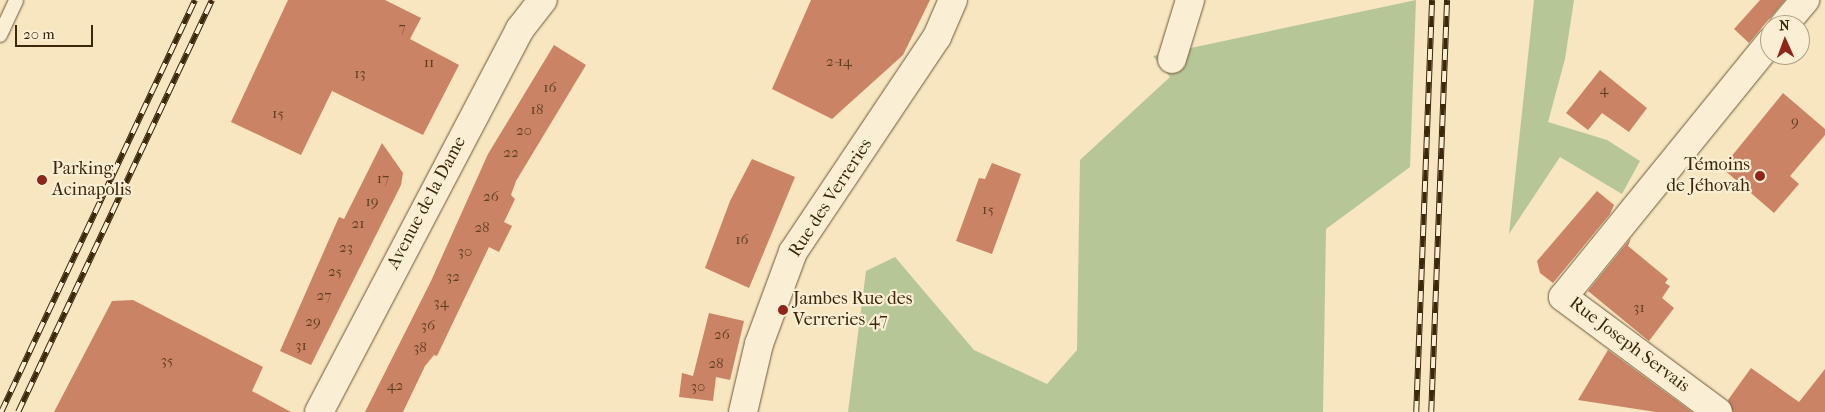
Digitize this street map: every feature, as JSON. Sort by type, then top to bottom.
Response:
[{"type":"street","name":"Avenue de la Dame","points":[[319,412],[520,29],[543,0]]},
{"type":"street","name":"Rue des Verreries","points":[[743,412],[759,344],[793,252],[937,36],[953,0]]},
{"type":"street","points":[[1172,58],[1190,0]]},
{"type":"street","points":[[1792,15],[1804,0]]},
{"type":"street","name":"Rue Joseph Servais","points":[[1718,412],[1563,296],[1760,54]]},
{"type":"lane","points":[[0,35],[16,0]]},
{"type":"green space","points":[[1416,0],[1410,167],[1326,229],[1323,412],[848,412],[866,271],[895,257],[974,350],[1047,384],[1077,350],[1080,160],[1170,77],[1153,56]]},
{"type":"green space","points":[[1534,0],[1574,0],[1565,59],[1548,122],[1607,140],[1640,161],[1622,194],[1560,157],[1509,234]]},
{"type":"building","points":[[288,0],[385,0],[421,18],[410,39],[459,65],[423,135],[332,91],[301,155],[231,122]]},
{"type":"building","points":[[811,0],[930,0],[903,55],[832,119],[772,89]]},
{"type":"building","points":[[1760,0],[1785,0],[1772,15],[1760,15],[1760,30],[1749,43],[1734,29]]},
{"type":"building","points":[[554,45],[586,65],[516,181],[511,195],[515,199],[504,222],[512,226],[499,252],[489,247],[437,356],[434,355],[425,366],[403,412],[365,412],[431,281],[488,154]]},
{"type":"building","points":[[1600,70],[1647,108],[1629,132],[1602,113],[1588,130],[1566,113]]},
{"type":"building","points":[[1783,93],[1825,129],[1825,135],[1790,176],[1799,184],[1774,213],[1722,168]]},
{"type":"building","points":[[382,143],[403,173],[401,185],[311,365],[280,351],[339,217],[344,219]]},
{"type":"building","points":[[752,159],[795,177],[749,288],[705,268],[730,201]]},
{"type":"building","points":[[992,163],[1021,174],[992,254],[956,241],[979,178],[985,179]]},
{"type":"building","points":[[1597,191],[1614,205],[1610,214],[1553,283],[1540,273],[1537,261]]},
{"type":"building","points":[[1631,238],[1628,246],[1668,279],[1665,283],[1670,286],[1662,298],[1674,308],[1649,341],[1588,291]]},
{"type":"building","points":[[133,300],[263,367],[252,391],[291,412],[54,412],[112,301]]},
{"type":"building","points":[[709,313],[744,321],[730,380],[716,377],[713,401],[679,397],[682,373],[693,376]]},
{"type":"building","points":[[1608,350],[1692,412],[1656,412],[1578,400]]},
{"type":"building","points":[[1751,368],[1799,402],[1825,369],[1825,412],[1733,412],[1728,400]]},
{"type":"railway","points":[[1,412],[195,0]]},
{"type":"railway","points":[[18,412],[212,0]]},
{"type":"railway","points":[[1416,412],[1432,0]]},
{"type":"railway","points":[[1431,412],[1447,0]]},
{"type":"place","name":"Témoins de Jéhovah","points":[[1760,176]]},
{"type":"place","name":"Parking Acinapolis","points":[[42,180]]},
{"type":"place","name":"Jambes Rue des Verreries 47","points":[[783,310]]}]
